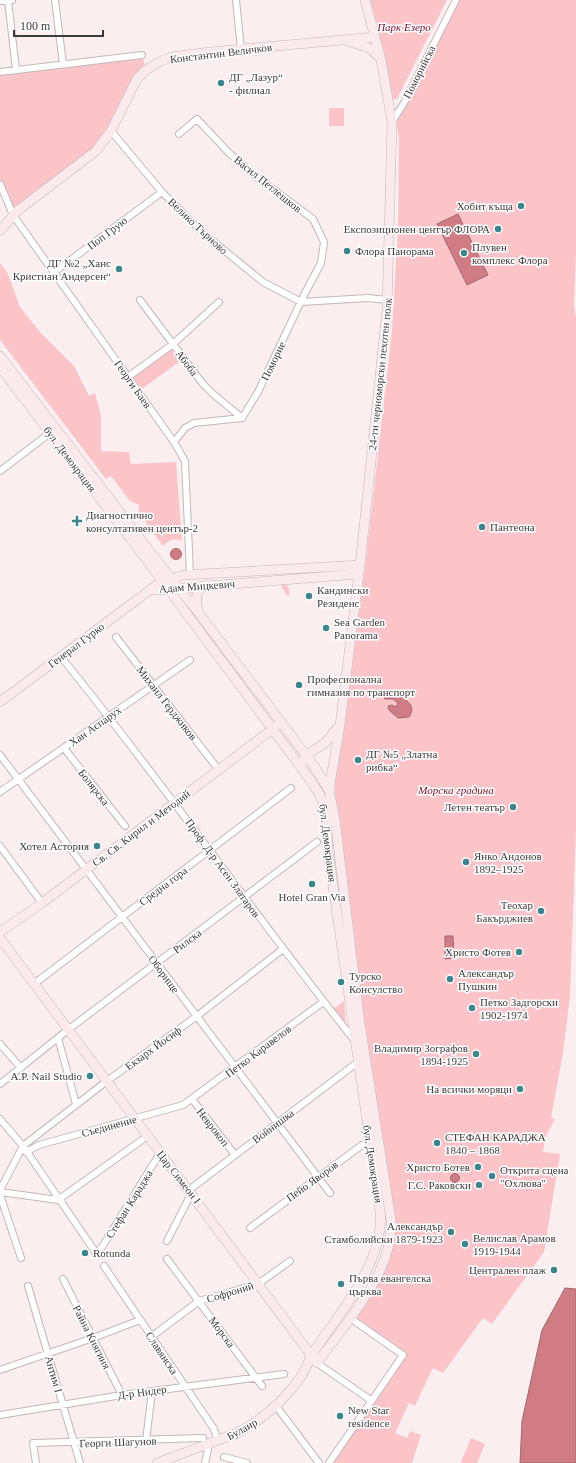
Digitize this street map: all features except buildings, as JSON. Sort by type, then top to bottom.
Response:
[{"type":"main road","name":"24-ти черноморски пехотен полк","points":[[329,790],[340,725],[386,330],[391,203],[392,122],[381,60],[365,0]]},
{"type":"main road","points":[[341,40],[360,34],[367,27],[370,18]]},
{"type":"main road","name":"Константин Величков","points":[[0,231],[13,215],[85,161],[96,151],[111,131],[132,88],[141,75],[150,67],[171,57],[375,37]]},
{"type":"main road","points":[[341,40],[369,48],[381,60]]},
{"type":"main road","name":"бул. Демокрация","points":[[0,356],[198,612],[277,725],[302,769],[320,794],[326,812],[328,851],[358,1062],[373,1142],[391,1220],[390,1243],[378,1276],[318,1363]]},
{"type":"main road","name":"бул. Демокрация","points":[[0,367],[168,589],[277,725],[293,738],[322,777],[329,790],[340,854],[381,1221],[378,1240],[368,1270],[311,1356]]},
{"type":"main road","name":"Адам Мицкевич","points":[[151,589],[162,581],[190,574],[359,570]]},
{"type":"main road","name":"Адам Мицкевич","points":[[151,589],[168,589],[359,570]]},
{"type":"main road","points":[[198,612],[196,595],[200,588],[206,585]]},
{"type":"main road","name":"Генерал Гурко","points":[[0,702],[151,589]]},
{"type":"main road","name":"Св. Св. Кирил и Методий","points":[[0,932],[42,903],[277,725]]},
{"type":"main road","points":[[302,769],[305,756],[325,743],[340,725]]},
{"type":"main road","name":"Цар Симеон I","points":[[0,938],[311,1356],[318,1363]]},
{"type":"main road","name":"Булаир","points":[[157,1463],[206,1442],[218,1441],[249,1427],[276,1406],[308,1366],[311,1356]]},
{"type":"main road","points":[[308,1366],[318,1363]]},
{"type":"street","points":[[8,0],[16,70]]},
{"type":"street","points":[[0,1],[12,0]]},
{"type":"street","points":[[55,0],[63,64]]},
{"type":"street","points":[[236,0],[241,49]]},
{"type":"street","name":"Поморийска","points":[[392,122],[404,103],[456,0]]},
{"type":"street","points":[[0,72],[142,55]]},
{"type":"street","name":"Васил Петлешков","points":[[179,134],[197,118],[229,152],[254,175],[313,219],[320,232]]},
{"type":"street","name":"Велико Търново","points":[[111,131],[162,192],[202,232],[250,273],[300,302]]},
{"type":"street","name":"Георги Баев","points":[[0,184],[13,215],[174,442],[184,461],[190,574]]},
{"type":"street","name":"Поп Грую","points":[[53,273],[162,192]]},
{"type":"street","name":"Поморие","points":[[242,418],[258,392],[300,302],[322,263],[324,242],[320,232]]},
{"type":"street","points":[[300,302],[368,298],[387,300]]},
{"type":"street","name":"Абоба","points":[[140,300],[181,356],[212,393],[242,418]]},
{"type":"street","points":[[128,376],[173,344],[219,302]]},
{"type":"street","points":[[174,442],[185,428],[194,423],[242,418]]},
{"type":"street","points":[[0,472],[50,433]]},
{"type":"street","name":"Михаил Герджиков","points":[[116,637],[218,769]]},
{"type":"street","name":"Проф. Д-р Асен Златаров","points":[[61,657],[174,802],[283,950],[355,1041]]},
{"type":"street","name":"Хан Аспарух","points":[[0,792],[190,660]]},
{"type":"street","name":"Болярска","points":[[64,748],[125,826]]},
{"type":"street","name":"Оборище","points":[[0,755],[121,918],[236,1068],[276,1124],[330,1193]]},
{"type":"street","name":"Средна гора","points":[[34,984],[292,788]]},
{"type":"street","name":"Рилска","points":[[0,1084],[69,1029],[317,842]]},
{"type":"street","points":[[0,846],[42,903]]},
{"type":"street","name":"Екзарх Йосиф","points":[[23,1146],[76,1104],[197,1016],[283,950]]},
{"type":"street","name":"Петко Каравелов","points":[[192,1099],[236,1068],[323,1002]]},
{"type":"street","points":[[58,1038],[76,1104]]},
{"type":"street","points":[[0,1044],[21,1068]]},
{"type":"street","name":"Войнишка","points":[[191,1193],[235,1155],[358,1062]]},
{"type":"street","name":"Съединение","points":[[26,1152],[39,1145],[183,1105],[192,1099]]},
{"type":"street","name":"Неврокоп","points":[[192,1099],[235,1155]]},
{"type":"street","points":[[0,1119],[23,1146],[58,1200]]},
{"type":"street","points":[[0,1192],[58,1200],[142,1140]]},
{"type":"street","name":"Пейо Яворов","points":[[250,1228],[317,1177],[362,1146],[373,1142]]},
{"type":"street","points":[[20,1258],[0,1192],[23,1146]]},
{"type":"street","name":"Стефан Караджа","points":[[58,1200],[96,1253],[102,1247],[160,1153]]},
{"type":"street","points":[[167,1241],[191,1193]]},
{"type":"street","name":"Морска","points":[[167,1259],[262,1386]]},
{"type":"street","name":"Софроний","points":[[151,1337],[199,1302],[258,1284],[290,1261]]},
{"type":"street","name":"Славянска","points":[[104,1266],[214,1429],[218,1441]]},
{"type":"street","name":"Райна Княгиня","points":[[63,1279],[122,1395]]},
{"type":"street","name":"Антим I","points":[[28,1286],[80,1463]]},
{"type":"street","points":[[329,1463],[403,1355],[350,1318]]},
{"type":"street","points":[[0,1370],[140,1320]]},
{"type":"street","name":"Цар Симеон I","points":[[318,1363],[372,1401]]},
{"type":"street","name":"Д-р Нидер","points":[[0,1415],[152,1390],[284,1374]]},
{"type":"street","points":[[146,1440],[152,1390]]},
{"type":"street","points":[[276,1406],[319,1463]]},
{"type":"street","name":"Георги Шагунов","points":[[36,1463],[33,1443],[146,1440],[206,1442]]},
{"type":"street","points":[[205,1463],[206,1442]]},
{"type":"street","points":[[224,1457],[247,1463]]},
{"type":"green space","name":"Парк Езеро","points":[[370,0],[447,0],[397,99],[392,99],[379,33]]},
{"type":"green space","name":"Морска градина","points":[[457,0],[576,0],[576,253],[574,306],[576,317],[576,829],[570,996],[563,1053],[551,1118],[555,1119],[545,1138],[543,1152],[560,1154],[544,1252],[492,1324],[483,1318],[443,1373],[433,1368],[415,1406],[409,1403],[395,1433],[407,1438],[410,1431],[421,1435],[412,1463],[333,1463],[406,1354],[354,1319],[393,1244],[334,785],[345,723],[350,673],[365,567],[392,331],[398,228],[399,138],[395,116]]},
{"type":"green space","points":[[142,55],[146,70],[104,141],[13,215],[0,184],[0,72]]},
{"type":"green space","points":[[329,108],[344,108],[344,126],[329,126]]},
{"type":"green space","points":[[0,263],[8,274],[20,307],[40,332],[74,366],[89,396],[95,393],[101,416],[101,451],[129,452],[131,464],[176,462],[182,541],[171,540],[163,546],[139,513],[139,505],[130,501],[111,476],[106,479],[0,340]]},
{"type":"green space","points":[[171,349],[180,361],[142,389],[133,377]]},
{"type":"green space","points":[[286,584],[289,589],[289,596],[287,596],[281,585]]},
{"type":"green space","points":[[344,1001],[346,1025],[333,1009]]},
{"type":"green space","points":[[471,1438],[485,1444],[477,1463],[463,1463],[461,1462]]},
{"type":"shaded area","name":"Плувен комплекс Флора","points":[[458,214],[488,275],[467,285],[437,224]]},
{"type":"shaded area","points":[[174,549],[178,549],[180,550],[180,558],[174,559],[171,556],[171,552]]},
{"type":"shaded area","points":[[390,691],[399,692],[410,704],[412,709],[409,717],[398,718],[389,710],[388,706],[392,705],[396,707],[398,703],[393,699],[384,698]]},
{"type":"shaded area","points":[[445,936],[453,936],[454,958],[445,959]]},
{"type":"shaded area","points":[[455,1173],[460,1178],[455,1183],[450,1178]]},
{"type":"shaded area","points":[[565,1288],[576,1289],[576,1463],[520,1463],[522,1421],[542,1330]]},
{"type":"place","name":"ДГ „Лазур“ - филиал","points":[[221,83]]},
{"type":"place","name":"Хобит къща","points":[[521,206]]},
{"type":"place","name":"Експозиционен център ФЛОРА","points":[[498,229]]},
{"type":"place","name":"Флора Панорама","points":[[347,251]]},
{"type":"place","name":"Плувен комплекс Флора","points":[[464,253]]},
{"type":"place","name":"ДГ №2 „Ханс Кристиан Андерсен“","points":[[119,269]]},
{"type":"place","name":"Диагностично консултативен център-2","points":[[77,521]]},
{"type":"place","name":"Пантеона","points":[[482,527]]},
{"type":"place","name":"Кандински Резиденс","points":[[309,596]]},
{"type":"place","name":"Sea Garden Panorama","points":[[326,628]]},
{"type":"place","name":"Професионална гимназия по транспорт","points":[[299,685]]},
{"type":"place","name":"ДГ №5 „Златна рибка“","points":[[358,760]]},
{"type":"place","name":"Летен театър","points":[[513,807]]},
{"type":"place","name":"Хотел Астория","points":[[97,846]]},
{"type":"place","name":"Янко Андонов 1892–1925","points":[[466,862]]},
{"type":"place","name":"Hotel Gran Via","points":[[312,884]]},
{"type":"place","name":"Теохар Бакърджиев","points":[[541,911]]},
{"type":"place","name":"Христо Фотев","points":[[519,952]]},
{"type":"place","name":"Александър Пушкин","points":[[450,979]]},
{"type":"place","name":"Турско Консулство","points":[[341,982]]},
{"type":"place","name":"Петко Задгорски 1902-1974","points":[[472,1008]]},
{"type":"place","name":"Владимир Зографов 1894-1925","points":[[476,1054]]},
{"type":"place","name":"A.P. Nail Studio","points":[[90,1076]]},
{"type":"place","name":"На всички моряци","points":[[520,1089]]},
{"type":"place","name":"СТЕФАН КАРАДЖА 1840 – 1868","points":[[437,1143]]},
{"type":"place","name":"Христо Ботев","points":[[478,1167]]},
{"type":"place","name":"Открита сцена \"Охлюва\"","points":[[492,1176]]},
{"type":"place","name":"Г.С. Раковски","points":[[479,1185]]},
{"type":"place","name":"Александър Стамболийски 1879-1923","points":[[451,1232]]},
{"type":"place","name":"Велислав Арамов 1919-1944","points":[[465,1244]]},
{"type":"place","name":"Rotunda","points":[[85,1253]]},
{"type":"place","name":"Централен плаж","points":[[554,1270]]},
{"type":"place","name":"Първа евангелска църква","points":[[341,1284]]},
{"type":"place","name":"New Star residence","points":[[340,1416]]}]
